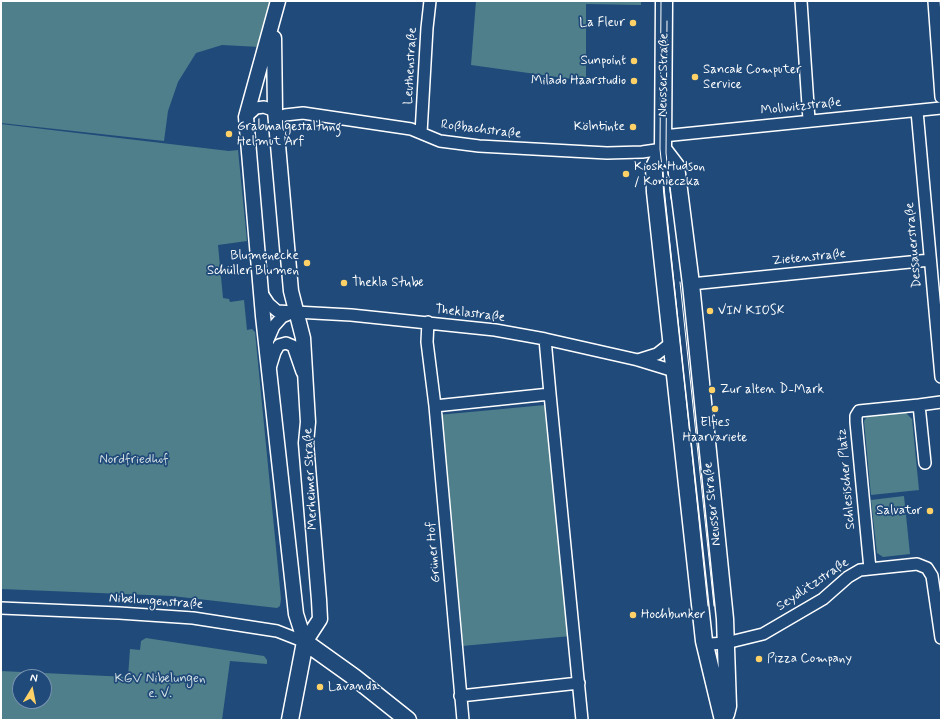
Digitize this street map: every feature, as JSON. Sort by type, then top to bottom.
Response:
[{"type":"main road","name":"Neusser Straße","points":[[664,1],[663,143],[654,168],[655,192],[704,641],[724,720]]},
{"type":"main road","name":"Neusser Straße","points":[[663,143],[676,166],[691,284],[726,619],[728,706],[724,720]]},
{"type":"main road","name":"Merheimer Straße","points":[[290,720],[305,642]]},
{"type":"main road","points":[[305,642],[354,677],[408,720]]},
{"type":"street","name":"Merheimer Straße","points":[[278,1],[275,17],[246,117],[261,292],[296,614],[305,642]]},
{"type":"street","name":"Leuthenstraße","points":[[421,133],[426,28],[430,1]]},
{"type":"street","points":[[801,1],[809,120]]},
{"type":"street","points":[[934,1],[941,97]]},
{"type":"street","name":"Merheimer Straße","points":[[275,17],[275,115],[292,291],[302,338],[307,384],[308,422],[306,443],[320,619],[305,642]]},
{"type":"street","points":[[246,117],[256,108],[264,107],[275,115]]},
{"type":"street","name":"Mollwitzstraße","points":[[663,143],[809,120],[941,108]]},
{"type":"street","name":"Dessauerstraße","points":[[916,111],[941,377]]},
{"type":"street","name":"Roßbachstraße","points":[[275,115],[303,113],[411,129],[440,141],[479,146],[607,154],[642,152],[663,143]]},
{"type":"street","name":"Zietenstraße","points":[[691,284],[930,260]]},
{"type":"street","points":[[261,292],[269,304],[277,311],[297,311]]},
{"type":"street","points":[[267,342],[274,326],[282,318],[297,311]]},
{"type":"street","name":"Theklastraße","points":[[297,311],[428,322],[495,330],[545,339],[638,360],[674,371]]},
{"type":"street","name":"Grüner Hof","points":[[428,322],[427,342],[435,406],[463,720]]},
{"type":"street","points":[[545,339],[582,720]]},
{"type":"street","points":[[638,360],[657,354],[671,343]]},
{"type":"street","points":[[270,371],[274,352],[279,345],[286,344],[293,346],[307,384]]},
{"type":"street","points":[[435,406],[550,394]]},
{"type":"street","points":[[925,463],[919,405],[941,402]]},
{"type":"street","name":"Schlesischer Platz","points":[[870,569],[856,416],[859,411],[919,405]]},
{"type":"street","name":"Seydlitzstraße","points":[[704,641],[710,644],[726,643],[763,634],[823,598],[854,573],[870,569],[917,564],[927,568],[932,576],[941,638]]},
{"type":"street","name":"Nibelungenstraße","points":[[1,608],[193,618],[277,631],[305,642]]},
{"type":"street","points":[[460,696],[579,683]]},
{"type":"green space","points":[[1,1],[270,1],[260,47],[222,45],[196,53],[178,82],[168,111],[164,141],[1,123]]},
{"type":"green space","points":[[476,1],[641,1],[641,5],[586,4],[586,81],[471,65]]},
{"type":"green space","name":"Nordfriedhof","points":[[1,124],[229,151],[238,150],[247,241],[218,245],[223,298],[229,299],[230,302],[244,300],[247,330],[252,329],[255,332],[281,599],[280,606],[277,608],[172,596],[1,589]]},
{"type":"green space","points":[[545,405],[571,636],[462,646],[438,415]]},
{"type":"green space","points":[[904,411],[912,419],[919,490],[871,495],[864,421],[868,415]]},
{"type":"green space","points":[[904,496],[910,554],[883,557],[877,553],[871,500]]},
{"type":"green space","name":"KGV Nibelungen e. V.","points":[[146,638],[264,656],[267,660],[267,664],[230,661],[222,720],[1,720],[1,671],[12,672],[12,709],[52,709],[52,673],[128,677],[130,649],[140,650],[141,641]]},
{"type":"tram line","points":[[661,1],[660,149],[708,606]]},
{"type":"tram line","points":[[667,21],[666,153],[671,199]]},
{"type":"tram line","points":[[680,282],[714,606]]},
{"type":"place","name":"La Fleur","points":[[633,23]]},
{"type":"place","name":"Sunpoint","points":[[634,61]]},
{"type":"place","name":"Sancak Computer Service","points":[[695,77]]},
{"type":"place","name":"Milado Haarstudio","points":[[634,81]]},
{"type":"place","name":"Kölntinte","points":[[633,127]]},
{"type":"place","name":"Grabmalgestaltung Helmut Arf","points":[[229,134]]},
{"type":"place","name":"Kiosk Hudson / Konieczka","points":[[626,174]]},
{"type":"place","name":"Blumenecke Schüller Blumen","points":[[307,263]]},
{"type":"place","name":"Thekla Stube","points":[[344,283]]},
{"type":"place","name":"VIN KIOSK","points":[[710,311]]},
{"type":"place","name":"Zur alten D-Mark","points":[[712,390]]},
{"type":"place","name":"Elfies Haarvariete","points":[[715,409]]},
{"type":"place","name":"Salvator","points":[[930,511]]},
{"type":"place","name":"Hochbunker","points":[[633,615]]},
{"type":"place","name":"Pizza Company","points":[[759,659]]},
{"type":"place","name":"Lavanda","points":[[320,687]]}]
